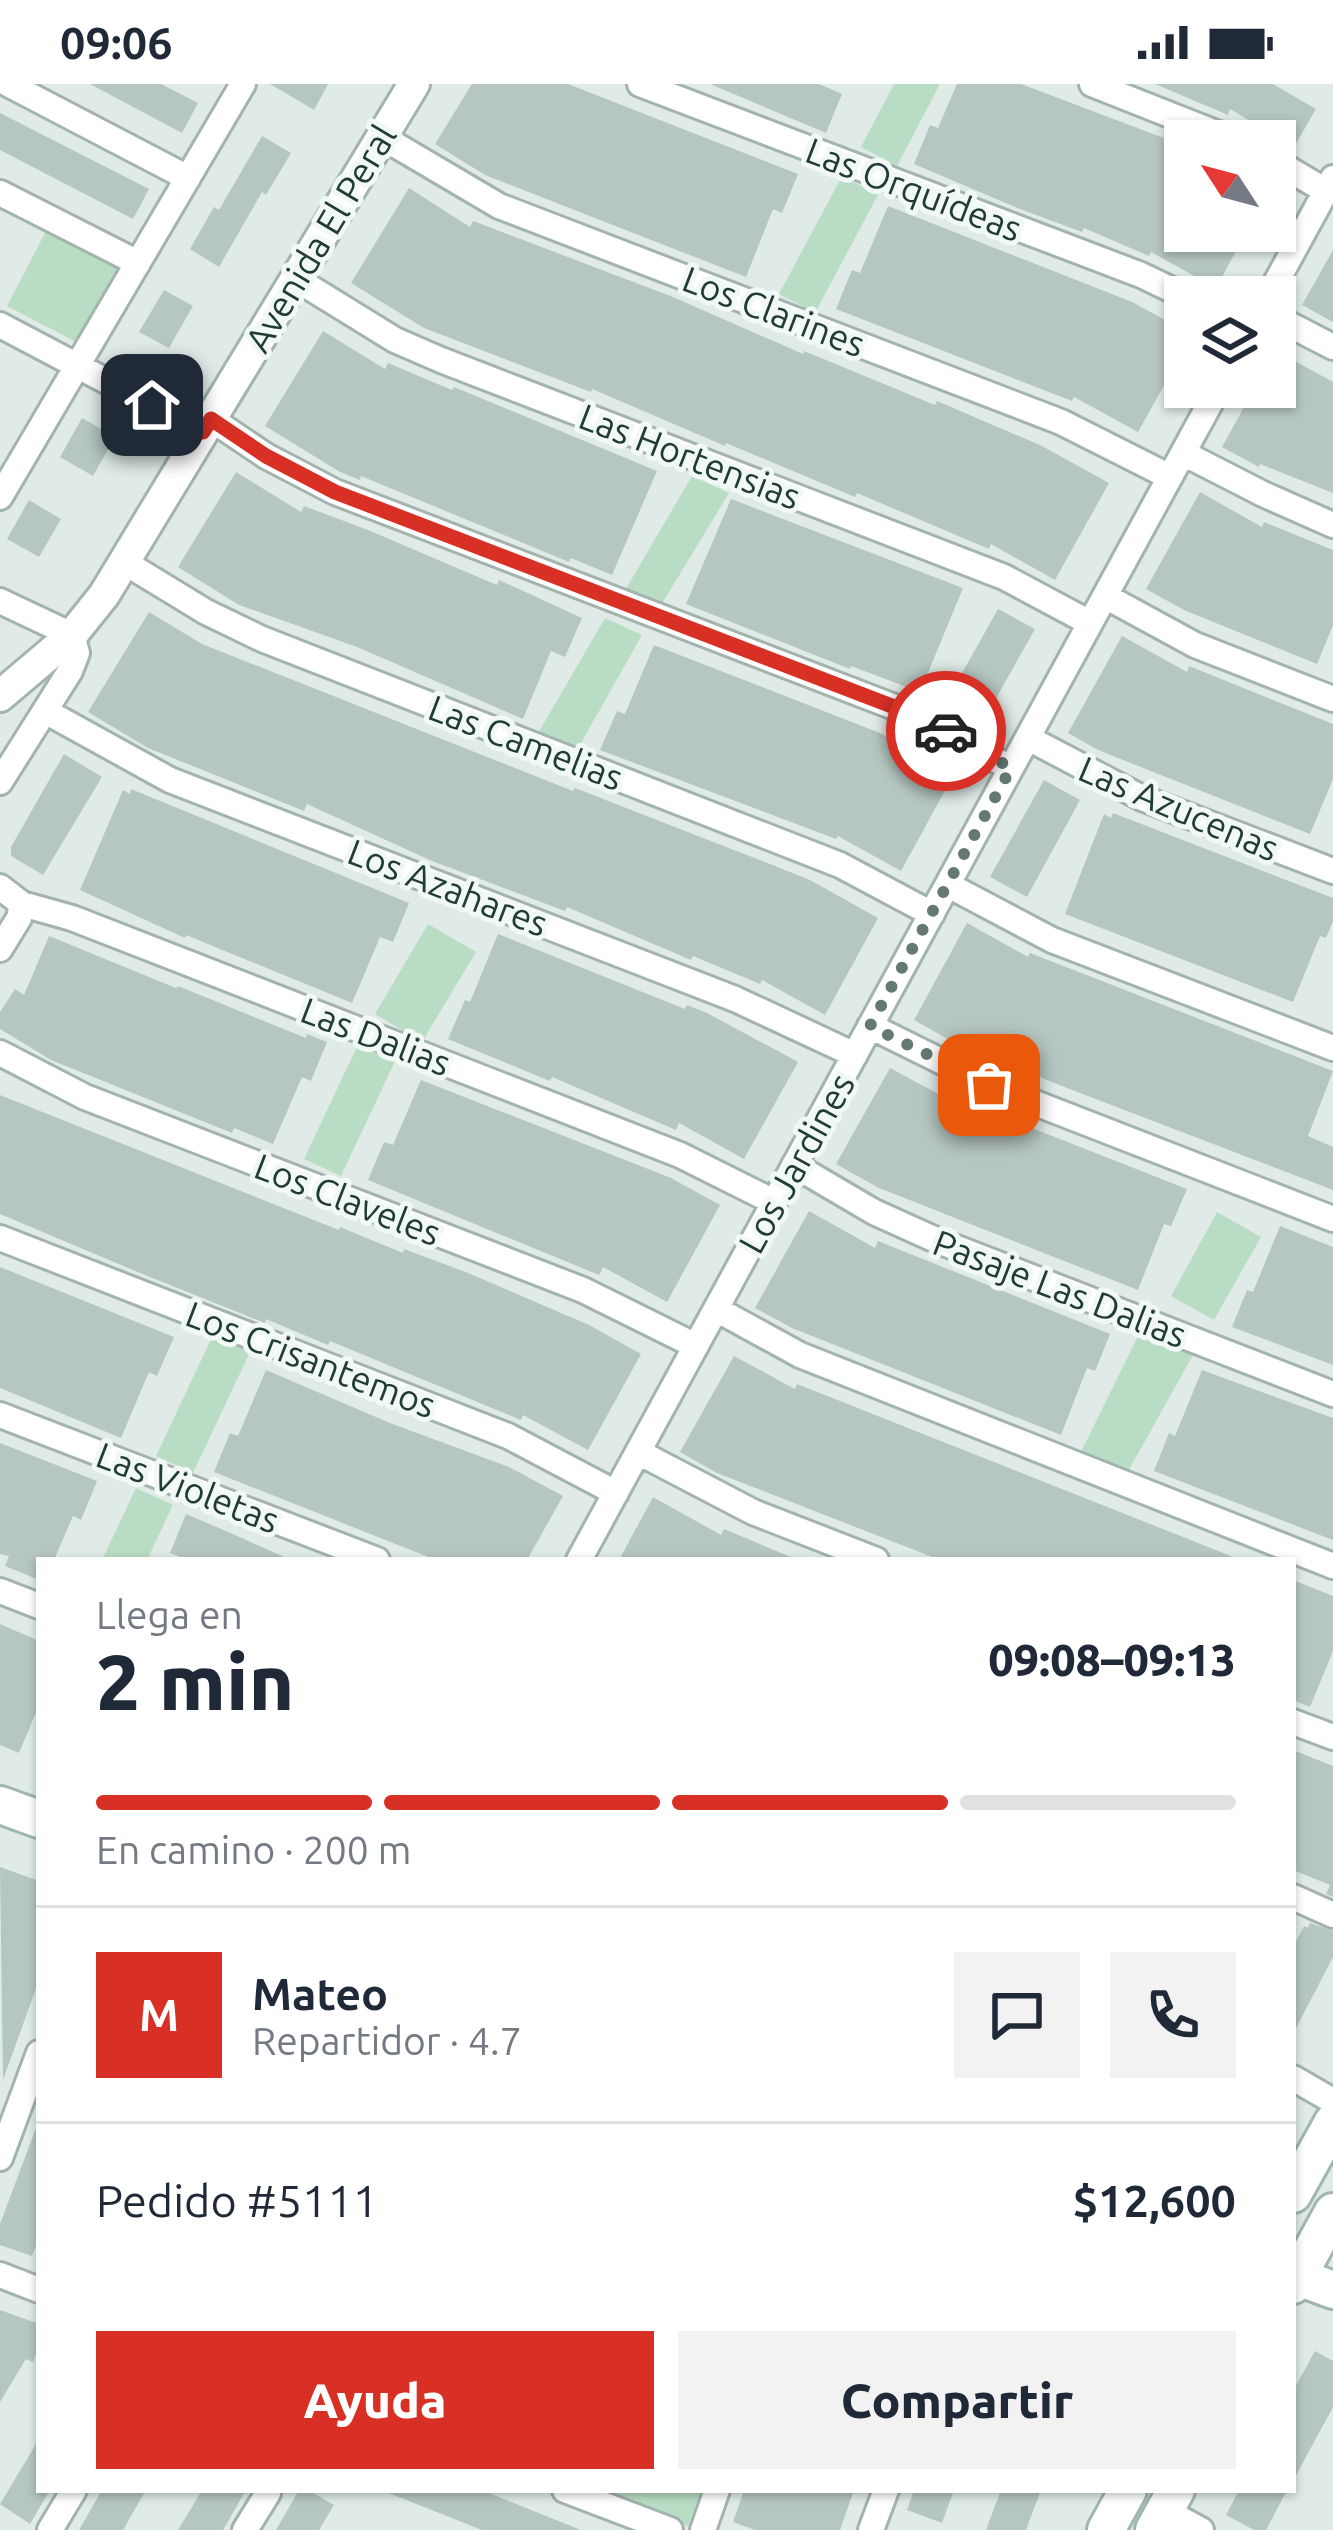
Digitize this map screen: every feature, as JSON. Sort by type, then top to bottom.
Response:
[{"type":"main road","points":[[0,1804],[36,1818]]},
{"type":"main road","points":[[1296,2189],[1333,2122]]},
{"type":"main road","points":[[1296,2277],[1333,2212]]},
{"type":"main road","points":[[1296,2279],[1333,2290]]},
{"type":"main road","points":[[1106,2530],[1126,2493]]},
{"type":"street","points":[[8,84],[188,178]]},
{"type":"street","name":"Avenida El Peral","points":[[0,696],[72,635],[104,595],[414,84]]},
{"type":"street","name":"Las Orquídeas","points":[[640,84],[1164,286]]},
{"type":"street","points":[[1092,84],[1183,120]]},
{"type":"street","points":[[0,497],[239,86]]},
{"type":"street","name":"Los Clarines","points":[[382,136],[499,206],[1060,422],[1170,477]]},
{"type":"street","points":[[1280,276],[1330,184],[1296,170]]},
{"type":"street","points":[[0,193],[138,263]]},
{"type":"street","name":"Las Hortensias","points":[[296,279],[395,340],[441,360],[1004,577],[1090,623]]},
{"type":"street","points":[[0,325],[335,492],[897,708],[1011,768]]},
{"type":"street","points":[[1296,328],[1333,347]]},
{"type":"street","name":"Los Jardines","points":[[581,1557],[716,1310],[764,1196],[794,1166],[1208,408]]},
{"type":"street","points":[[1183,453],[1333,525]]},
{"type":"street","name":"Las Camelias","points":[[124,562],[262,640],[840,865],[932,914]]},
{"type":"street","points":[[1105,596],[1195,645],[1333,699]]},
{"type":"street","points":[[0,601],[72,635]]},
{"type":"street","name":"Avenida El Peral","points":[[0,782],[74,662],[77,644],[72,635]]},
{"type":"street","name":"Los Azahares","points":[[45,711],[170,780],[713,991],[855,1055]]},
{"type":"street","name":"Las Azucenas","points":[[1028,738],[1142,798],[1333,871]]},
{"type":"street","points":[[948,885],[1052,940],[1333,1048]]},
{"type":"street","name":"Las Dalias","points":[[0,887],[22,904],[72,918],[406,1047],[680,1155],[764,1196]]},
{"type":"street","points":[[0,950],[19,919],[22,904]]},
{"type":"street","points":[[870,1026],[989,1085],[1333,1219]]},
{"type":"street","name":"Los Claveles","points":[[0,1053],[85,1097],[584,1290],[696,1346]]},
{"type":"street","name":"Pasaje Las Dalias","points":[[794,1166],[902,1226],[1333,1394]]},
{"type":"street","name":"Los Crisantemos","points":[[0,1238],[508,1436],[616,1493]]},
{"type":"street","points":[[716,1310],[817,1362],[1333,1566]]},
{"type":"street","name":"Las Violetas","points":[[0,1414],[369,1557]]},
{"type":"street","points":[[638,1452],[753,1512],[869,1557]]},
{"type":"street","points":[[0,1592],[36,1605]]},
{"type":"street","points":[[1296,1723],[1333,1737]]},
{"type":"street","points":[[1296,1899],[1333,1915]]},
{"type":"street","points":[[0,2158],[36,2061]]},
{"type":"street","points":[[1296,2080],[1333,2101]]},
{"type":"street","points":[[0,2275],[36,2289]]},
{"type":"street","points":[[50,2530],[72,2493]]},
{"type":"street","points":[[245,2530],[268,2493]]},
{"type":"street","points":[[573,2493],[670,2530]]},
{"type":"street","points":[[703,2530],[717,2493]]},
{"type":"street","points":[[871,2530],[885,2493]]},
{"type":"street","points":[[1165,2510],[1201,2530]]},
{"type":"green space","points":[[894,84],[940,84],[897,166],[861,147]]},
{"type":"green space","points":[[842,176],[878,195],[815,313],[779,294]]},
{"type":"green space","points":[[47,229],[118,266],[78,343],[7,306]]},
{"type":"green space","points":[[692,476],[729,493],[660,607],[624,592]]},
{"type":"green space","points":[[605,618],[642,635],[576,752],[537,735]]},
{"type":"green space","points":[[428,924],[476,952],[422,1042],[375,1014]]},
{"type":"green space","points":[[361,1038],[398,1055],[341,1176],[304,1159]]},
{"type":"green space","points":[[1217,1212],[1261,1237],[1214,1320],[1171,1296]]},
{"type":"green space","points":[[1140,1332],[1193,1355],[1126,1475],[1078,1458]]},
{"type":"green space","points":[[213,1335],[250,1352],[193,1473],[156,1456]]},
{"type":"green space","points":[[136,1488],[173,1505],[148,1557],[103,1557]]},
{"type":"green space","points":[[600,2493],[700,2493],[688,2526]]},
{"type":"building","points":[[90,84],[161,84],[198,103],[182,133]]},
{"type":"building","points":[[270,84],[328,84],[314,110]]},
{"type":"building","points":[[472,84],[568,84],[798,174],[782,213],[773,209],[746,277],[485,175],[435,144]]},
{"type":"building","points":[[710,84],[819,84],[842,94],[826,133]]},
{"type":"building","points":[[957,84],[1021,84],[1164,138],[1164,252],[1235,252],[1222,276],[1194,276],[1151,252],[1149,256],[1084,228],[1082,232],[1020,209],[914,164],[930,125],[938,128]]},
{"type":"building","points":[[1155,84],[1273,84],[1316,109],[1296,144],[1296,120],[1249,120],[1230,109],[1228,115]]},
{"type":"building","points":[[0,113],[149,189],[133,219],[0,150]]},
{"type":"building","points":[[262,136],[291,153],[266,195],[262,192],[219,267],[190,249]]},
{"type":"building","points":[[409,188],[470,227],[473,221],[673,297],[803,354],[935,405],[937,401],[1042,446],[1109,483],[1055,580],[991,544],[989,549],[592,389],[424,328],[351,283]]},
{"type":"building","points":[[888,206],[1132,302],[1164,320],[1164,386],[1138,432],[1074,397],[1072,401],[836,309],[852,270],[860,273]]},
{"type":"building","points":[[1333,250],[1333,322],[1302,305]]},
{"type":"building","points":[[164,290],[193,306],[169,348],[139,332]]},
{"type":"building","points":[[323,331],[385,369],[388,363],[454,387],[657,471],[612,575],[571,558],[569,562],[361,476],[360,480],[340,472],[265,426]]},
{"type":"building","points":[[1296,362],[1333,382],[1333,493],[1259,467],[1222,447],[1243,408],[1296,408]]},
{"type":"building","points":[[82,418],[115,437],[93,476],[60,457]]},
{"type":"building","points":[[236,472],[301,512],[304,506],[368,530],[582,618],[565,657],[551,651],[523,719],[357,647],[239,605],[178,567]]},
{"type":"building","points":[[1200,492],[1262,527],[1264,522],[1333,550],[1333,625],[1317,664],[1184,610],[1146,589]]},
{"type":"building","points":[[731,499],[963,588],[920,692],[686,604]]},
{"type":"building","points":[[29,500],[61,519],[39,557],[7,539]]},
{"type":"building","points":[[998,609],[1035,629],[981,725],[944,705]]},
{"type":"building","points":[[149,612],[202,644],[810,880],[878,918],[825,1015],[762,980],[760,984],[693,956],[691,960],[567,907],[565,911],[432,861],[307,804],[304,811],[148,748],[88,712]]},
{"type":"building","points":[[1122,636],[1187,672],[1189,666],[1333,724],[1333,779],[1310,834],[1098,750],[1068,733]]},
{"type":"building","points":[[654,645],[880,733],[954,774],[901,871],[838,836],[600,750],[617,711],[625,714]]},
{"type":"building","points":[[64,754],[102,777],[43,875],[11,856],[11,847]]},
{"type":"building","points":[[1044,780],[1080,800],[1027,897],[990,877]]},
{"type":"building","points":[[131,789],[409,903],[393,942],[380,937],[352,1003],[185,938],[80,890],[123,790],[130,794]]},
{"type":"building","points":[[1113,813],[1333,898],[1333,921],[1326,938],[1320,936],[1293,1002],[1065,914],[1104,814],[1111,818]]},
{"type":"building","points":[[967,923],[1028,957],[1030,953],[1333,1071],[1308,1136],[1333,1147],[1333,1190],[953,1042],[914,1020]]},
{"type":"building","points":[[498,934],[685,1009],[687,1005],[707,1013],[798,1062],[744,1159],[679,1123],[676,1130],[448,1039],[465,1000],[470,1002]]},
{"type":"building","points":[[49,936],[306,1038],[307,1034],[327,1042],[311,1081],[302,1077],[273,1144],[234,1128],[232,1133],[51,1060],[0,1029],[0,1012],[15,989],[24,995]]},
{"type":"building","points":[[890,1068],[955,1103],[956,1098],[1187,1189],[1171,1226],[1164,1224],[1138,1290],[879,1188],[836,1164]]},
{"type":"building","points":[[421,1080],[671,1178],[720,1205],[667,1302],[603,1267],[599,1275],[368,1180],[384,1142],[393,1145]]},
{"type":"building","points":[[0,1095],[339,1230],[468,1273],[589,1325],[641,1354],[588,1450],[523,1415],[521,1420],[330,1341],[328,1345],[266,1319],[265,1323],[140,1273],[0,1214]]},
{"type":"building","points":[[809,1211],[875,1248],[878,1241],[1110,1334],[1095,1371],[1087,1368],[1061,1435],[792,1328],[755,1308]]},
{"type":"building","points":[[1280,1226],[1333,1247],[1333,1365],[1232,1327],[1247,1290],[1253,1292]]},
{"type":"building","points":[[0,1267],[174,1337],[157,1376],[149,1372],[121,1438],[0,1388]]},
{"type":"building","points":[[734,1356],[795,1389],[797,1384],[1233,1557],[932,1557],[717,1473],[680,1452]]},
{"type":"building","points":[[266,1370],[509,1467],[563,1496],[529,1557],[428,1557],[214,1472],[230,1433],[238,1436]]},
{"type":"building","points":[[1202,1370],[1333,1418],[1333,1540],[1154,1471],[1169,1433],[1175,1436]]},
{"type":"building","points":[[0,1443],[97,1481],[81,1520],[73,1516],[55,1557],[36,1557],[36,1579],[5,1566],[9,1556],[0,1554]]},
{"type":"building","points":[[653,1497],[721,1535],[724,1529],[791,1557],[621,1557]]},
{"type":"building","points":[[186,1514],[284,1557],[180,1557],[170,1553]]},
{"type":"building","points":[[1296,1581],[1333,1596],[1333,1651],[1310,1707],[1296,1701]]},
{"type":"building","points":[[0,1624],[36,1640],[36,1712],[19,1753],[0,1745]]},
{"type":"building","points":[[1296,1751],[1333,1766],[1333,1897],[1326,1894],[1330,1885],[1296,1871]]},
{"type":"building","points":[[0,1867],[36,1880],[36,1988],[3,2080]]},
{"type":"building","points":[[1310,1923],[1333,1931],[1333,1957],[1296,2028],[1296,1941],[1304,1926]]},
{"type":"building","points":[[36,2128],[36,2246],[32,2256],[0,2245],[0,2224]]},
{"type":"building","points":[[0,2310],[36,2323],[36,2354],[33,2362],[26,2359],[0,2402]]},
{"type":"building","points":[[1315,2351],[1333,2361],[1333,2407],[1296,2475],[1296,2386]]},
{"type":"building","points":[[36,2444],[36,2493],[48,2493],[30,2524],[0,2504]]},
{"type":"building","points":[[100,2493],[144,2493],[123,2530],[79,2530]]},
{"type":"building","points":[[200,2493],[244,2493],[223,2530],[178,2530]]},
{"type":"building","points":[[297,2493],[313,2493],[334,2505],[319,2530],[276,2530]]},
{"type":"building","points":[[389,2493],[488,2493],[581,2530],[482,2530]]},
{"type":"building","points":[[743,2493],[853,2493],[840,2530],[755,2530],[733,2522]]},
{"type":"building","points":[[913,2493],[953,2493],[942,2523],[907,2510]]},
{"type":"building","points":[[1000,2493],[1040,2493],[1026,2530],[986,2530]]},
{"type":"building","points":[[1237,2493],[1285,2493],[1266,2530],[1254,2530],[1226,2515]]},
{"type":"way so far","points":[[946,731],[1011,768],[870,1026],[989,1085]]},
{"type":"route","points":[[152,405],[203,432],[211,419],[266,456],[335,492],[946,731]]}]
